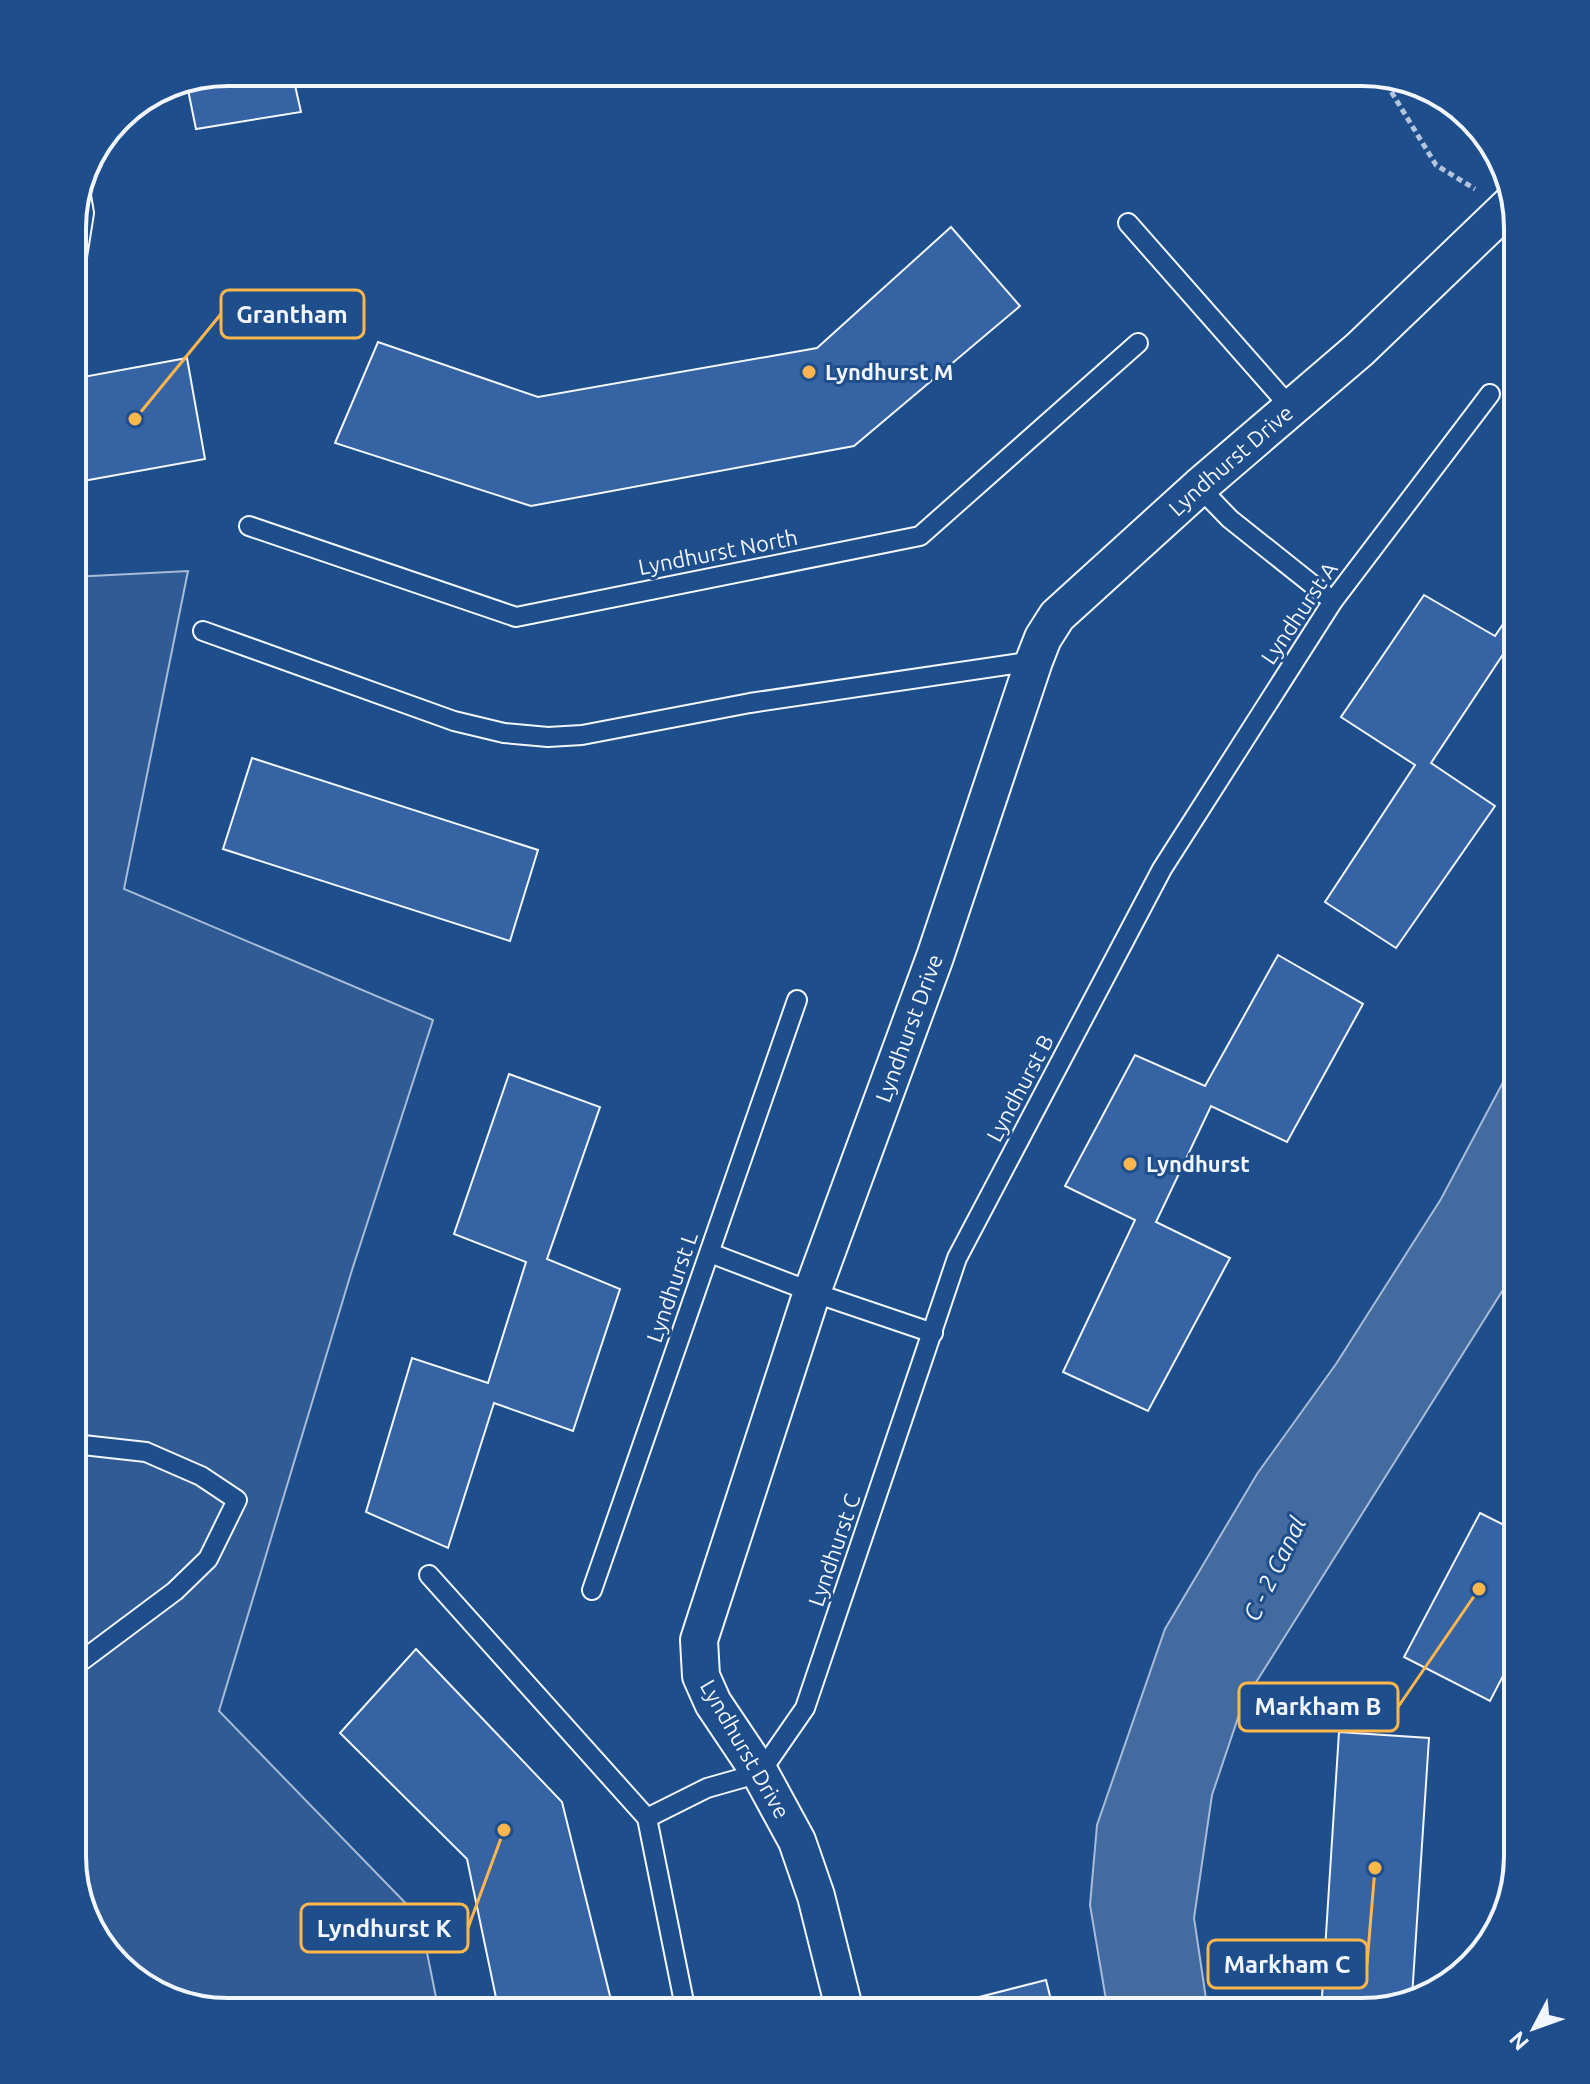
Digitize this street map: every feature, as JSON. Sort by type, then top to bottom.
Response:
[{"type":"street","name":"Lyndhurst Drive","points":[[842,1998],[816,1896],[797,1841],[760,1773],[713,1703],[701,1676],[699,1640],[812,1292],[935,957],[1034,661],[1043,638],[1057,616],[1199,487],[1360,349],[1495,198]]},
{"type":"lane","points":[[1128,223],[1291,408]]},
{"type":"lane","name":"Lyndhurst North","points":[[249,526],[516,617],[920,536],[1138,343]]},
{"type":"lane","name":"Lyndhurst A","points":[[1162,869],[1333,601],[1490,394]]},
{"type":"lane","points":[[1199,487],[1230,519],[1333,601]]},
{"type":"lane","points":[[203,631],[454,721],[504,733],[548,737],[582,735],[750,703],[1034,661]]},
{"type":"lane","name":"Lyndhurst B","points":[[933,1333],[957,1258],[1162,869]]},
{"type":"lane","name":"Lyndhurst L","points":[[592,1590],[797,1000]]},
{"type":"lane","points":[[710,1253],[933,1333]]},
{"type":"lane","name":"Lyndhurst C","points":[[760,1773],[805,1708],[933,1333]]},
{"type":"lane","points":[[86,1445],[146,1452],[201,1476],[237,1500],[208,1559],[175,1591],[86,1658]]},
{"type":"lane","points":[[429,1575],[647,1818],[683,1998]]},
{"type":"lane","points":[[647,1818],[707,1788],[760,1773]]},
{"type":"path","points":[[1390,89],[1436,165],[1495,198]]},
{"type":"shaded area","points":[[188,571],[124,889],[433,1020],[352,1270],[219,1711],[420,1918],[436,1998],[228,1998],[191,1993],[149,1974],[121,1950],[101,1919],[89,1884],[86,1865],[86,576]]},
{"type":"water","name":"C - 2 Canal","points":[[1504,1080],[1504,1288],[1243,1703],[1212,1795],[1194,1918],[1206,1998],[1106,1998],[1090,1905],[1097,1825],[1165,1629],[1257,1474],[1336,1364],[1441,1199]]},
{"type":"building","points":[[219,86],[295,86],[301,112],[196,129],[188,92]]},
{"type":"building","name":"Lyndhurst M","points":[[951,227],[1020,306],[854,446],[531,506],[335,443],[378,342],[538,397],[817,348]]},
{"type":"building","points":[[187,358],[205,459],[86,480],[86,376]]},
{"type":"building","points":[[1424,595],[1495,636],[1504,623],[1504,657],[1502,656],[1431,763],[1495,806],[1396,948],[1325,902],[1415,765],[1341,717]]},
{"type":"building","points":[[252,758],[538,850],[510,941],[223,849]]},
{"type":"building","name":"Lyndhurst","points":[[1278,955],[1363,1004],[1287,1142],[1211,1106],[1156,1222],[1230,1258],[1148,1411],[1063,1372],[1135,1220],[1065,1186],[1135,1055],[1205,1086]]},
{"type":"building","points":[[509,1074],[600,1107],[547,1259],[620,1289],[573,1431],[494,1403],[448,1548],[366,1512],[412,1358],[488,1383],[526,1262],[454,1234]]},
{"type":"building","points":[[1480,1513],[1504,1525],[1504,1674],[1490,1701],[1404,1657]]},
{"type":"building","points":[[416,1649],[562,1802],[611,1998],[496,1998],[467,1859],[340,1733]]},
{"type":"building","points":[[1339,1732],[1429,1738],[1413,1988],[1381,1997],[1322,1998]]},
{"type":"building","points":[[1046,1980],[1050,1998],[975,1998]]},
{"type":"place","name":"Lyndhurst M","points":[[809,372]]},
{"type":"place","name":"Grantham","points":[[135,419]]},
{"type":"place","name":"Lyndhurst","points":[[1130,1164]]},
{"type":"place","name":"Markham B","points":[[1479,1589]]},
{"type":"place","name":"Lyndhurst K","points":[[504,1830]]},
{"type":"place","name":"Markham C","points":[[1375,1868]]}]
